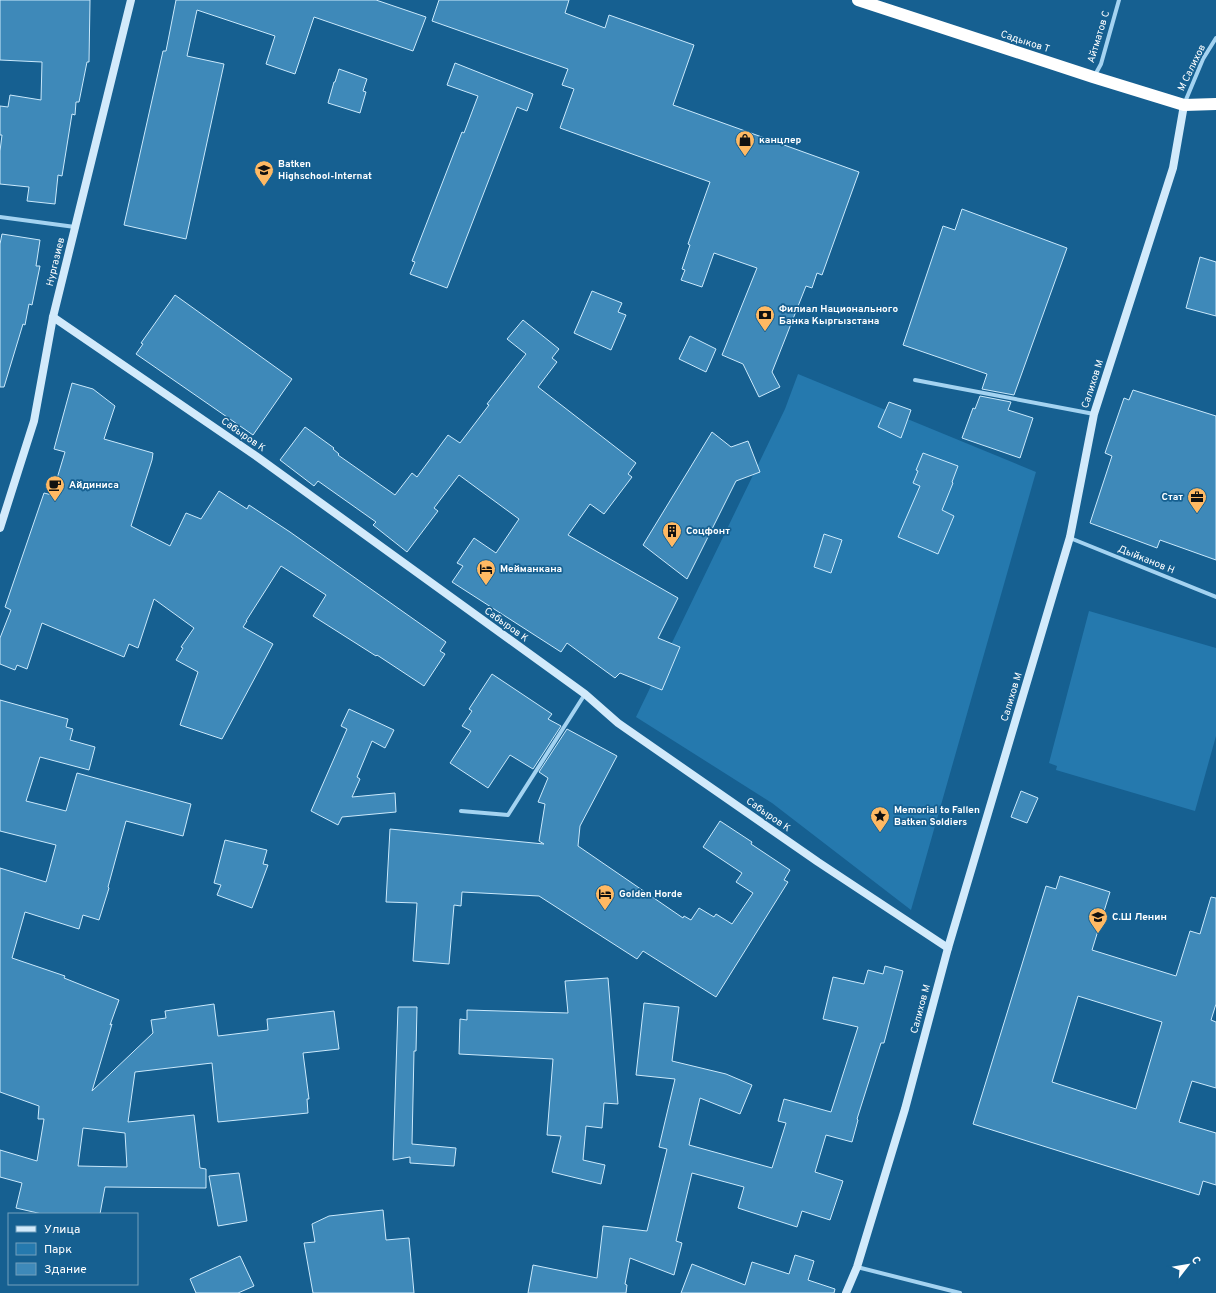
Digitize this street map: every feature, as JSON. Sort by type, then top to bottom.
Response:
[{"type":"highway","name":"Садыков Т","points":[[858,0],[1093,77],[1184,105],[1216,104]]},
{"type":"main road","name":"Нургазиев","points":[[0,528],[34,421],[53,317],[131,0]]},
{"type":"main road","name":"Салихов М","points":[[846,1293],[857,1266],[905,1109],[948,948],[1070,537],[1094,414],[1173,168],[1184,105]]},
{"type":"main road","name":"Сабыров К","points":[[53,317],[256,456],[585,694],[618,723],[825,866],[948,948]]},
{"type":"street","name":"Айтматов С","points":[[1093,77],[1101,64],[1119,0]]},
{"type":"street","name":"М Салихов","points":[[1184,105],[1203,60],[1216,38]]},
{"type":"street","points":[[0,217],[76,227]]},
{"type":"street","points":[[915,380],[1094,414]]},
{"type":"street","name":"Дыйканов Н","points":[[1070,537],[1216,598]]},
{"type":"street","points":[[461,811],[508,815],[585,694]]},
{"type":"street","points":[[857,1266],[960,1293]]},
{"type":"green space","points":[[798,374],[1036,472],[911,910],[772,803],[636,717],[785,409]]},
{"type":"green space","points":[[1089,611],[1216,648],[1216,736],[1195,811],[1056,770],[1057,766],[1049,763]]},
{"type":"building","points":[[0,0],[90,0],[89,62],[87,62],[79,102],[76,102],[75,115],[72,114],[62,176],[58,175],[55,204],[27,201],[29,187],[0,184],[0,151],[2,135],[0,135],[0,106],[8,107],[10,95],[41,100],[42,62],[0,60]]},
{"type":"building","points":[[176,0],[376,0],[426,17],[413,51],[314,17],[295,74],[266,64],[275,36],[197,10],[187,56],[224,64],[186,239],[124,225],[163,51],[166,51]]},
{"type":"building","points":[[439,0],[569,0],[565,13],[605,28],[609,15],[694,45],[673,105],[859,172],[822,275],[817,273],[812,288],[806,286],[772,372],[780,387],[759,397],[743,364],[722,355],[757,268],[714,253],[702,287],[681,280],[685,270],[682,269],[690,245],[688,244],[710,182],[560,128],[574,89],[562,85],[568,69],[432,21]]},
{"type":"building","points":[[455,63],[533,94],[527,111],[517,107],[447,288],[410,274],[415,262],[412,261],[462,132],[464,133],[478,96],[447,85]]},
{"type":"building","points":[[339,69],[367,79],[363,91],[366,92],[360,113],[328,103]]},
{"type":"building","points":[[962,209],[1067,248],[1014,395],[982,389],[987,374],[903,345],[943,226],[955,230]]},
{"type":"building","points":[[2,234],[40,240],[36,266],[40,266],[32,305],[29,304],[25,325],[23,324],[4,387],[0,387],[0,244]]},
{"type":"building","points":[[1200,257],[1216,262],[1216,316],[1186,308]]},
{"type":"building","points":[[592,291],[622,303],[618,312],[626,315],[611,350],[574,333]]},
{"type":"building","points":[[175,295],[292,379],[253,435],[136,354],[143,344],[141,343]]},
{"type":"building","points":[[523,320],[559,349],[552,358],[557,362],[538,387],[636,463],[628,474],[632,477],[604,514],[590,504],[568,535],[678,598],[658,638],[680,647],[662,690],[620,673],[615,678],[567,643],[561,652],[452,582],[463,566],[457,563],[474,538],[496,553],[519,519],[459,475],[434,508],[438,511],[407,552],[373,525],[376,522],[318,481],[314,486],[280,460],[305,427],[334,448],[333,449],[339,454],[338,455],[395,495],[412,473],[417,477],[448,435],[460,443],[489,405],[487,404],[526,354],[507,339]]},
{"type":"building","points":[[690,336],[716,349],[706,372],[679,359]]},
{"type":"building","points":[[72,383],[93,389],[115,406],[104,439],[153,453],[131,526],[170,546],[186,513],[201,519],[219,491],[247,509],[249,505],[290,532],[446,642],[440,651],[445,654],[424,686],[313,616],[326,595],[281,566],[243,627],[273,644],[222,739],[180,725],[198,672],[176,660],[183,648],[181,647],[194,628],[154,599],[138,648],[129,644],[124,657],[42,623],[27,669],[17,665],[15,670],[0,664],[0,638],[11,610],[5,607],[44,493],[52,495],[65,452],[54,449]]},
{"type":"building","points":[[1133,390],[1216,416],[1216,560],[1160,540],[1157,548],[1090,523],[1112,456],[1105,453],[1124,398],[1129,400]]},
{"type":"building","points":[[980,396],[1011,402],[1008,410],[1033,418],[1020,458],[962,438],[973,408],[975,409]]},
{"type":"building","points":[[889,402],[911,410],[901,438],[878,427]]},
{"type":"building","points":[[712,432],[731,447],[748,441],[760,472],[736,481],[687,579],[643,545]]},
{"type":"building","points":[[923,453],[958,466],[942,510],[954,516],[938,554],[898,537],[920,486],[913,483],[918,471],[916,470]]},
{"type":"building","points":[[824,534],[842,540],[831,573],[814,567]]},
{"type":"building","points":[[492,674],[552,714],[548,719],[561,726],[533,769],[510,755],[488,788],[450,763],[471,731],[462,726],[472,711],[469,709]]},
{"type":"building","points":[[0,700],[68,719],[66,727],[73,729],[70,740],[95,747],[89,770],[40,757],[26,801],[66,811],[77,773],[191,804],[183,836],[126,821],[108,887],[109,888],[99,920],[83,915],[79,929],[25,912],[12,958],[65,976],[64,978],[119,1000],[110,1025],[112,1024],[92,1091],[153,1033],[151,1020],[166,1018],[165,1011],[214,1004],[218,1036],[268,1030],[267,1019],[334,1011],[339,1049],[303,1053],[309,1099],[307,1099],[308,1113],[218,1122],[212,1063],[135,1072],[128,1122],[194,1115],[200,1168],[206,1169],[206,1188],[105,1187],[100,1213],[38,1213],[16,1208],[22,1183],[0,1177],[0,1150],[37,1161],[44,1119],[38,1119],[39,1106],[0,1092],[0,868],[46,882],[56,845],[0,831]],"holes":[[[83,1128],[125,1133],[127,1167],[78,1166]]]},
{"type":"building","points":[[349,709],[394,730],[385,748],[372,741],[357,777],[360,779],[352,797],[395,793],[396,812],[342,817],[338,825],[311,811],[347,729],[341,726]]},
{"type":"building","points":[[567,729],[617,756],[580,826],[578,846],[683,918],[684,916],[691,920],[699,908],[714,917],[716,914],[732,924],[753,893],[736,882],[742,873],[703,847],[720,821],[790,870],[784,880],[788,882],[716,997],[643,951],[637,959],[539,896],[462,892],[461,906],[454,905],[449,964],[413,961],[417,903],[386,902],[390,829],[544,844],[539,841],[545,804],[538,802],[548,778],[539,772]]},
{"type":"building","points":[[1021,791],[1038,798],[1027,823],[1011,817]]},
{"type":"building","points":[[225,840],[267,850],[263,864],[268,865],[252,908],[217,895],[221,885],[214,883]]},
{"type":"building","points":[[1060,876],[1110,892],[1092,950],[1176,976],[1190,931],[1200,934],[1211,897],[1216,898],[1216,1004],[1211,1020],[1216,1022],[1216,1088],[1192,1081],[1179,1122],[1216,1133],[1216,1185],[1203,1181],[1199,1195],[973,1124],[1046,886],[1056,889]],"holes":[[[1078,996],[1162,1022],[1136,1109],[1052,1082]]]},
{"type":"building","points":[[885,966],[903,971],[884,1043],[881,1043],[857,1119],[852,1142],[826,1135],[815,1172],[843,1181],[830,1220],[802,1211],[797,1227],[738,1208],[744,1187],[692,1173],[676,1241],[682,1243],[674,1275],[630,1258],[625,1284],[627,1285],[626,1293],[528,1293],[533,1265],[597,1278],[603,1226],[647,1231],[667,1149],[659,1147],[675,1079],[636,1075],[644,1003],[679,1007],[672,1061],[726,1074],[752,1085],[740,1114],[700,1098],[689,1145],[772,1168],[786,1123],[778,1121],[784,1099],[831,1112],[858,1027],[823,1019],[833,977],[864,984],[868,970],[883,974]]},
{"type":"building","points":[[608,978],[618,1104],[604,1103],[602,1128],[586,1126],[583,1160],[605,1165],[601,1184],[552,1172],[561,1136],[547,1135],[553,1059],[459,1054],[460,1019],[467,1020],[467,1010],[568,1013],[565,981]]},
{"type":"building","points":[[398,1007],[417,1007],[416,1051],[414,1051],[412,1144],[456,1148],[454,1166],[410,1163],[410,1157],[393,1160]]},
{"type":"building","points":[[239,1173],[247,1221],[218,1226],[209,1176]]},
{"type":"building","points":[[383,1210],[386,1240],[409,1238],[414,1293],[313,1293],[304,1243],[315,1242],[312,1224],[329,1216]]},
{"type":"building","points":[[795,1255],[814,1261],[808,1280],[835,1289],[834,1293],[681,1293],[692,1264],[745,1285],[752,1262],[789,1274]]},
{"type":"building","points":[[240,1256],[254,1286],[238,1293],[196,1293],[190,1279]]},
{"type":"place","name":"канцлер","points":[[745,157]]},
{"type":"place","name":"Batken Highschool-Internat","points":[[264,187]]},
{"type":"place","name":"Филиал Национального Банка Кыргызстана","points":[[765,332]]},
{"type":"place","name":"Айдиниса","points":[[55,502]]},
{"type":"place","name":"Стат","points":[[1197,514]]},
{"type":"place","name":"Соцфонт","points":[[672,548]]},
{"type":"place","name":"Мейманкана","points":[[486,586]]},
{"type":"place","name":"Memorial to Fallen Batken Soldiers","points":[[880,833]]},
{"type":"place","name":"Golden Horde","points":[[605,911]]},
{"type":"place","name":"С.Ш Ленин","points":[[1098,934]]}]
